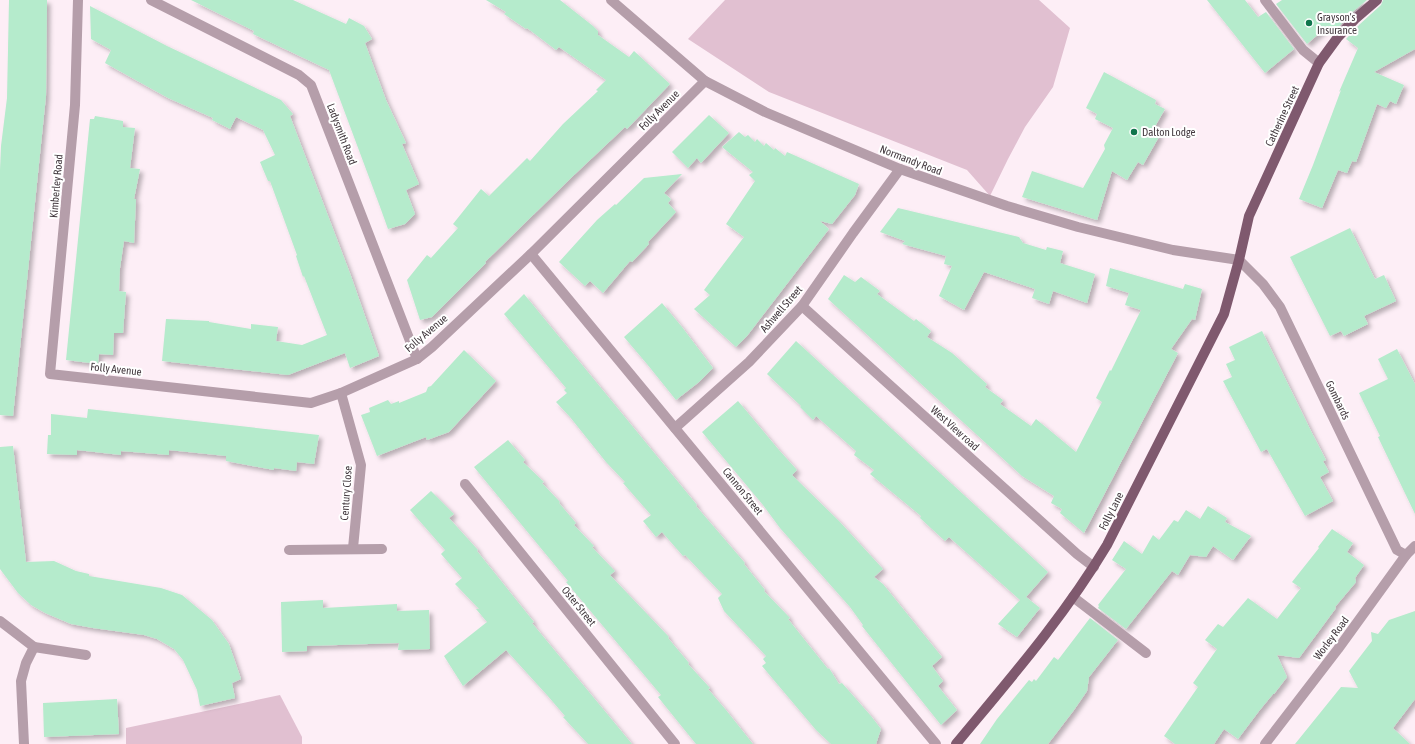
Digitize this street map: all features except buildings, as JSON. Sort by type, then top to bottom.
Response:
[{"type":"main road","name":"Catherine Street","points":[[1240,260],[1249,216],[1319,63],[1354,18],[1377,0]]},
{"type":"main road","name":"Folly Lane","points":[[956,744],[1053,626],[1107,545],[1224,314],[1240,260]]},
{"type":"street","name":"Kimberley Road","points":[[50,374],[75,105],[78,0]]},
{"type":"street","name":"Ladysmith Road","points":[[151,0],[300,76],[311,85],[417,359]]},
{"type":"street","name":"Normandy Road","points":[[611,0],[705,80],[765,112],[900,169],[974,195],[1078,227],[1173,250],[1240,260]]},
{"type":"street","points":[[1265,0],[1304,50],[1319,63]]},
{"type":"street","name":"Folly Avenue","points":[[50,374],[311,403],[341,393],[417,359],[432,347],[531,254],[705,80]]},
{"type":"street","name":"Ashwell Street","points":[[676,428],[749,362],[802,306],[900,169]]},
{"type":"street","name":"Cannon Street","points":[[531,254],[936,744]]},
{"type":"street","name":"Gombards","points":[[1240,260],[1263,284],[1280,307],[1397,550],[1406,555]]},
{"type":"street","name":"West View road","points":[[802,306],[1077,554],[1094,566]]},
{"type":"street","name":"Century Close","points":[[341,393],[361,465],[353,548]]},
{"type":"street","name":"Oster Street","points":[[465,484],[675,744]]},
{"type":"street","name":"Worley Road","points":[[1265,744],[1338,649],[1406,555],[1415,546]]},
{"type":"street","points":[[289,550],[382,548]]},
{"type":"street","points":[[1073,597],[1146,653]]},
{"type":"street","points":[[0,621],[34,647],[86,656]]},
{"type":"street","points":[[24,744],[21,681],[26,663],[34,647]]},
{"type":"shaded area","points":[[725,0],[1039,0],[1070,28],[1053,87],[1025,127],[990,196],[967,170],[769,92],[688,39]]},
{"type":"shaded area","points":[[280,695],[302,737],[302,744],[126,744],[126,728]]},
{"type":"place","name":"Grayson's Insurance","points":[[1309,23]]},
{"type":"place","name":"Dalton Lodge","points":[[1134,132]]}]
